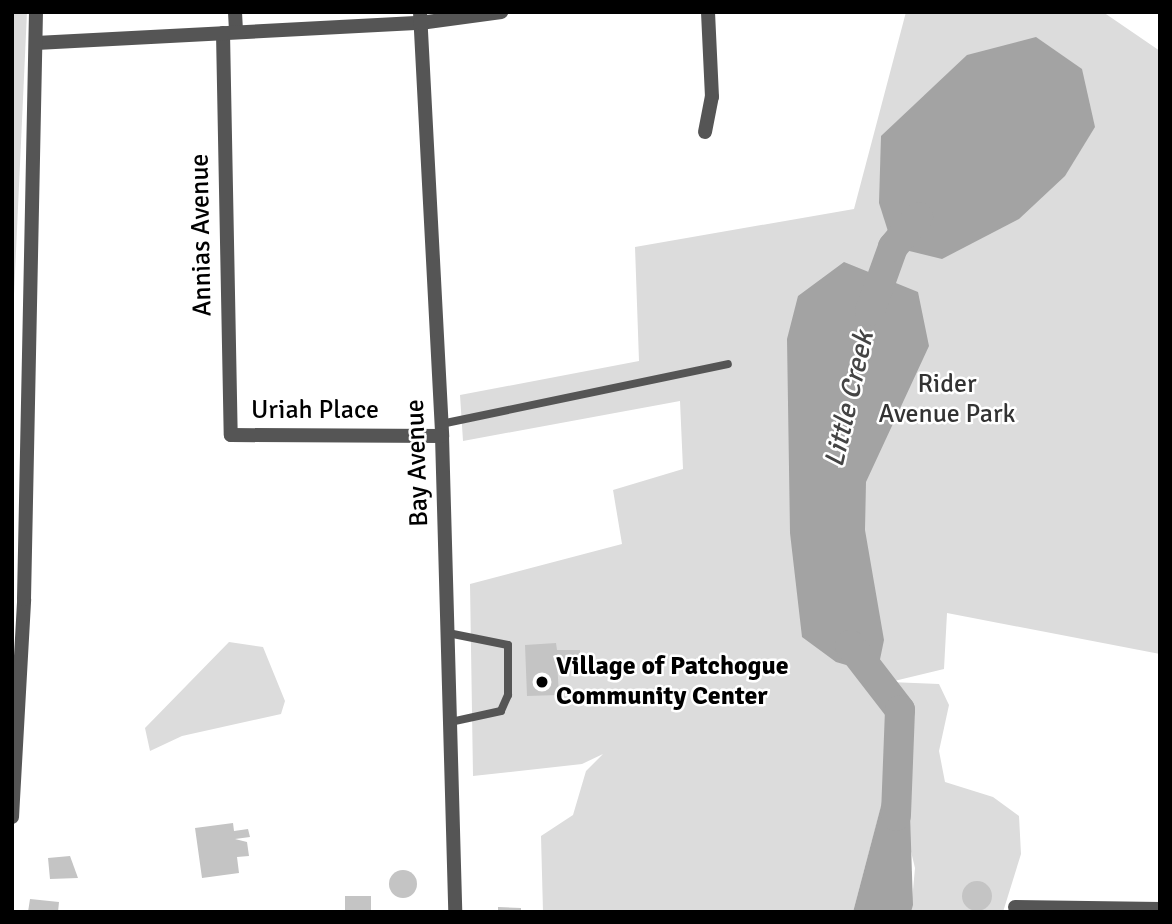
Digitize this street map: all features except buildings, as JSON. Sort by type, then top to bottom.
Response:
[{"type":"street","points":[[12,817],[36,12]]},
{"type":"street","name":"Annias Avenue","points":[[230,435],[230,32],[235,12]]},
{"type":"street","points":[[36,43],[501,12]]},
{"type":"street","points":[[705,132],[712,97],[708,12]]},
{"type":"street","name":"Bay Avenue","points":[[420,18],[441,430],[455,912]]},
{"type":"street","name":"Uriah Place","points":[[230,435],[441,430]]},
{"type":"street","points":[[1015,907],[1160,909]]},
{"type":"lane","points":[[441,430],[728,364]]},
{"type":"lane","points":[[448,633],[508,645],[508,695],[501,711],[451,722]]},
{"type":"green space","points":[[12,12],[27,12],[12,338]]},
{"type":"green space","name":"Rider Avenue Park","points":[[906,12],[1103,12],[1160,51],[1160,654],[947,613],[944,669],[890,682],[939,684],[949,705],[939,751],[945,782],[993,797],[1019,816],[1021,854],[1003,912],[911,912],[915,868],[891,769],[853,912],[543,912],[541,836],[573,815],[586,771],[603,754],[582,764],[473,776],[470,584],[622,544],[613,490],[683,469],[680,401],[463,441],[460,395],[639,361],[635,247],[854,209]]},
{"type":"green space","points":[[229,642],[263,647],[285,701],[281,714],[182,736],[150,751],[145,728]]},
{"type":"water","points":[[1036,37],[1082,69],[1095,127],[1065,176],[1019,219],[942,259],[893,247],[879,203],[881,136],[967,55]]},
{"type":"water","points":[[844,262],[918,292],[929,346],[866,482],[865,530],[884,640],[877,674],[836,662],[802,637],[790,533],[787,339],[798,296]]},
{"type":"water","points":[[891,768],[909,784],[913,905],[911,912],[853,912]]},
{"type":"waterway","name":"Little Creek","points":[[870,311],[893,247],[918,217]]},
{"type":"waterway","name":"Little Creek","points":[[850,645],[900,710],[896,816]]},
{"type":"place","name":"Village of Patchogue Community Center","points":[[542,682]]}]
